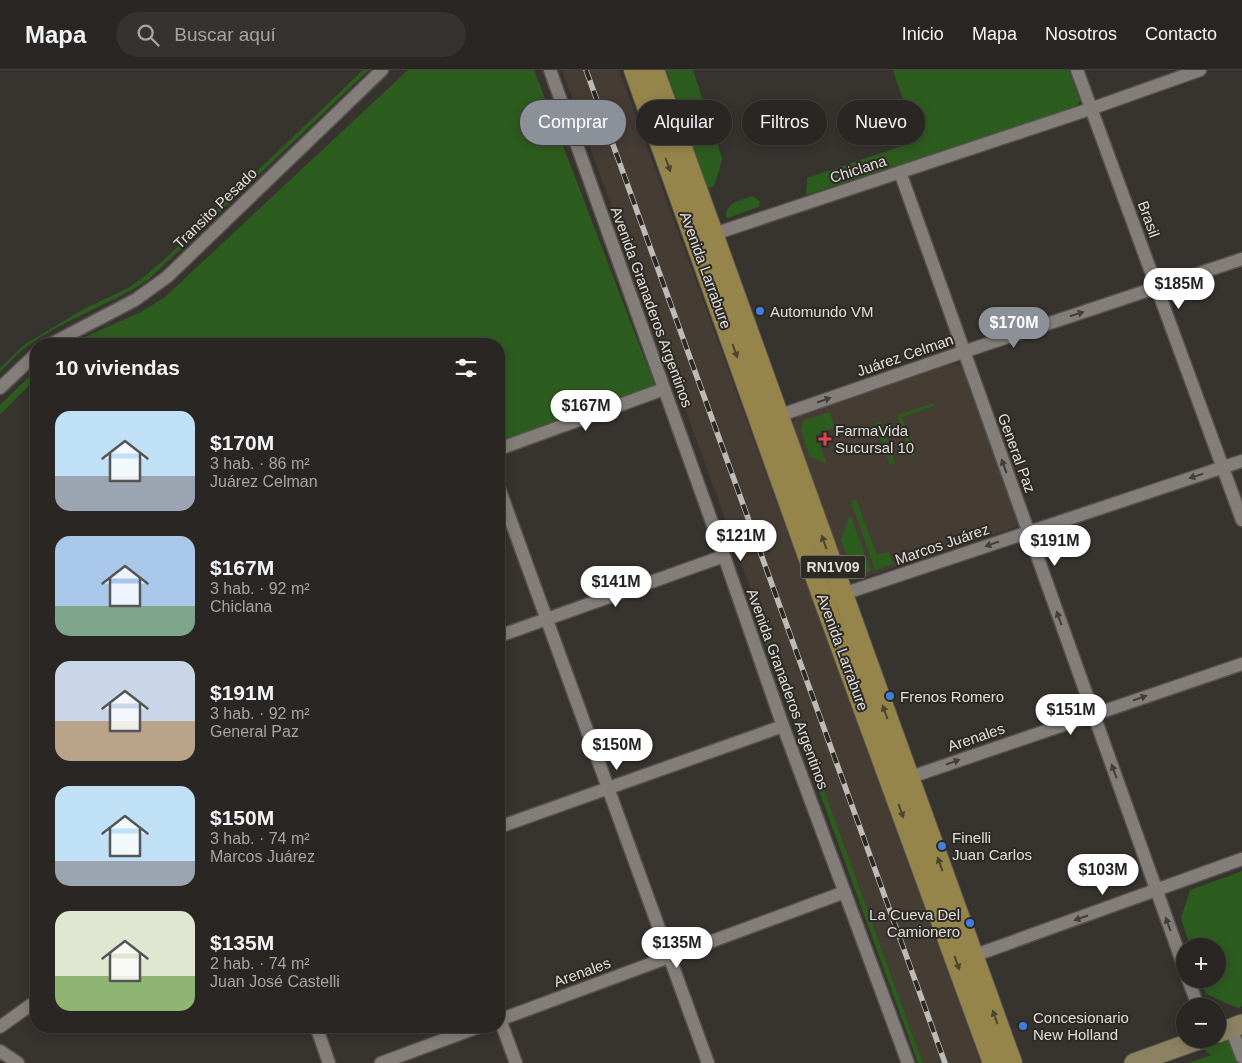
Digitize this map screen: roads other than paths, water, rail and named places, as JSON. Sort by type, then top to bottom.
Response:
[{"type":"main road","name":"Avenida Larrabure","points":[[634,70],[778,416],[833,597]]},
{"type":"main road","name":"Avenida Larrabure","points":[[654,70],[704,237],[900,781],[993,1063]]},
{"type":"main road","name":"Avenida Larrabure","points":[[900,781],[973,956],[1012,1063]]},
{"type":"main road","points":[[1134,1063],[1176,1048]]},
{"type":"street","name":"Transito Pesado","points":[[69,338],[135,300],[167,277],[382,70]]},
{"type":"street","name":"Avenida Granaderos Argentinos","points":[[550,70],[783,726],[845,892],[905,1062]]},
{"type":"street","name":"Brasil","points":[[1078,70],[1242,520]]},
{"type":"street","name":"Chiclana","points":[[704,237],[1093,108],[1200,70]]},
{"type":"street","name":"General Paz","points":[[900,172],[1176,946]]},
{"type":"street","name":"Juárez Celman","points":[[778,416],[1242,259]]},
{"type":"street","points":[[0,388],[30,360]]},
{"type":"street","points":[[505,447],[664,388]]},
{"type":"street","name":"Marcos Juárez","points":[[833,597],[1242,461]]},
{"type":"street","points":[[505,505],[708,1063]]},
{"type":"street","points":[[505,634],[724,556]]},
{"type":"street","name":"Arenales","points":[[900,781],[1242,664]]},
{"type":"street","points":[[505,825],[783,726]]},
{"type":"street","points":[[973,956],[1242,860]]},
{"type":"street","name":"Arenales","points":[[505,1017],[845,892]]},
{"type":"street","points":[[0,1027],[30,1005]]},
{"type":"street","points":[[1230,1028],[1242,1057]]},
{"type":"street","points":[[318,1033],[329,1063]]},
{"type":"street","points":[[381,1063],[462,1033]]},
{"type":"street","points":[[504,1033],[516,1063]]},
{"type":"street","points":[[0,1050],[18,1063]]},
{"type":"railway","points":[[586,70],[945,1063]]},
{"type":"place","name":"Automundo VM","points":[[760,311]]},
{"type":"place","name":"FarmaVida Sucursal 10","points":[[825,439]]},
{"type":"place","name":"Frenos Romero","points":[[890,696]]},
{"type":"place","name":"Finelli Juan Carlos","points":[[942,846]]},
{"type":"place","name":"La Cueva Del Camionero","points":[[970,923]]},
{"type":"place","name":"Concesionario New Holland","points":[[1023,1026]]}]
